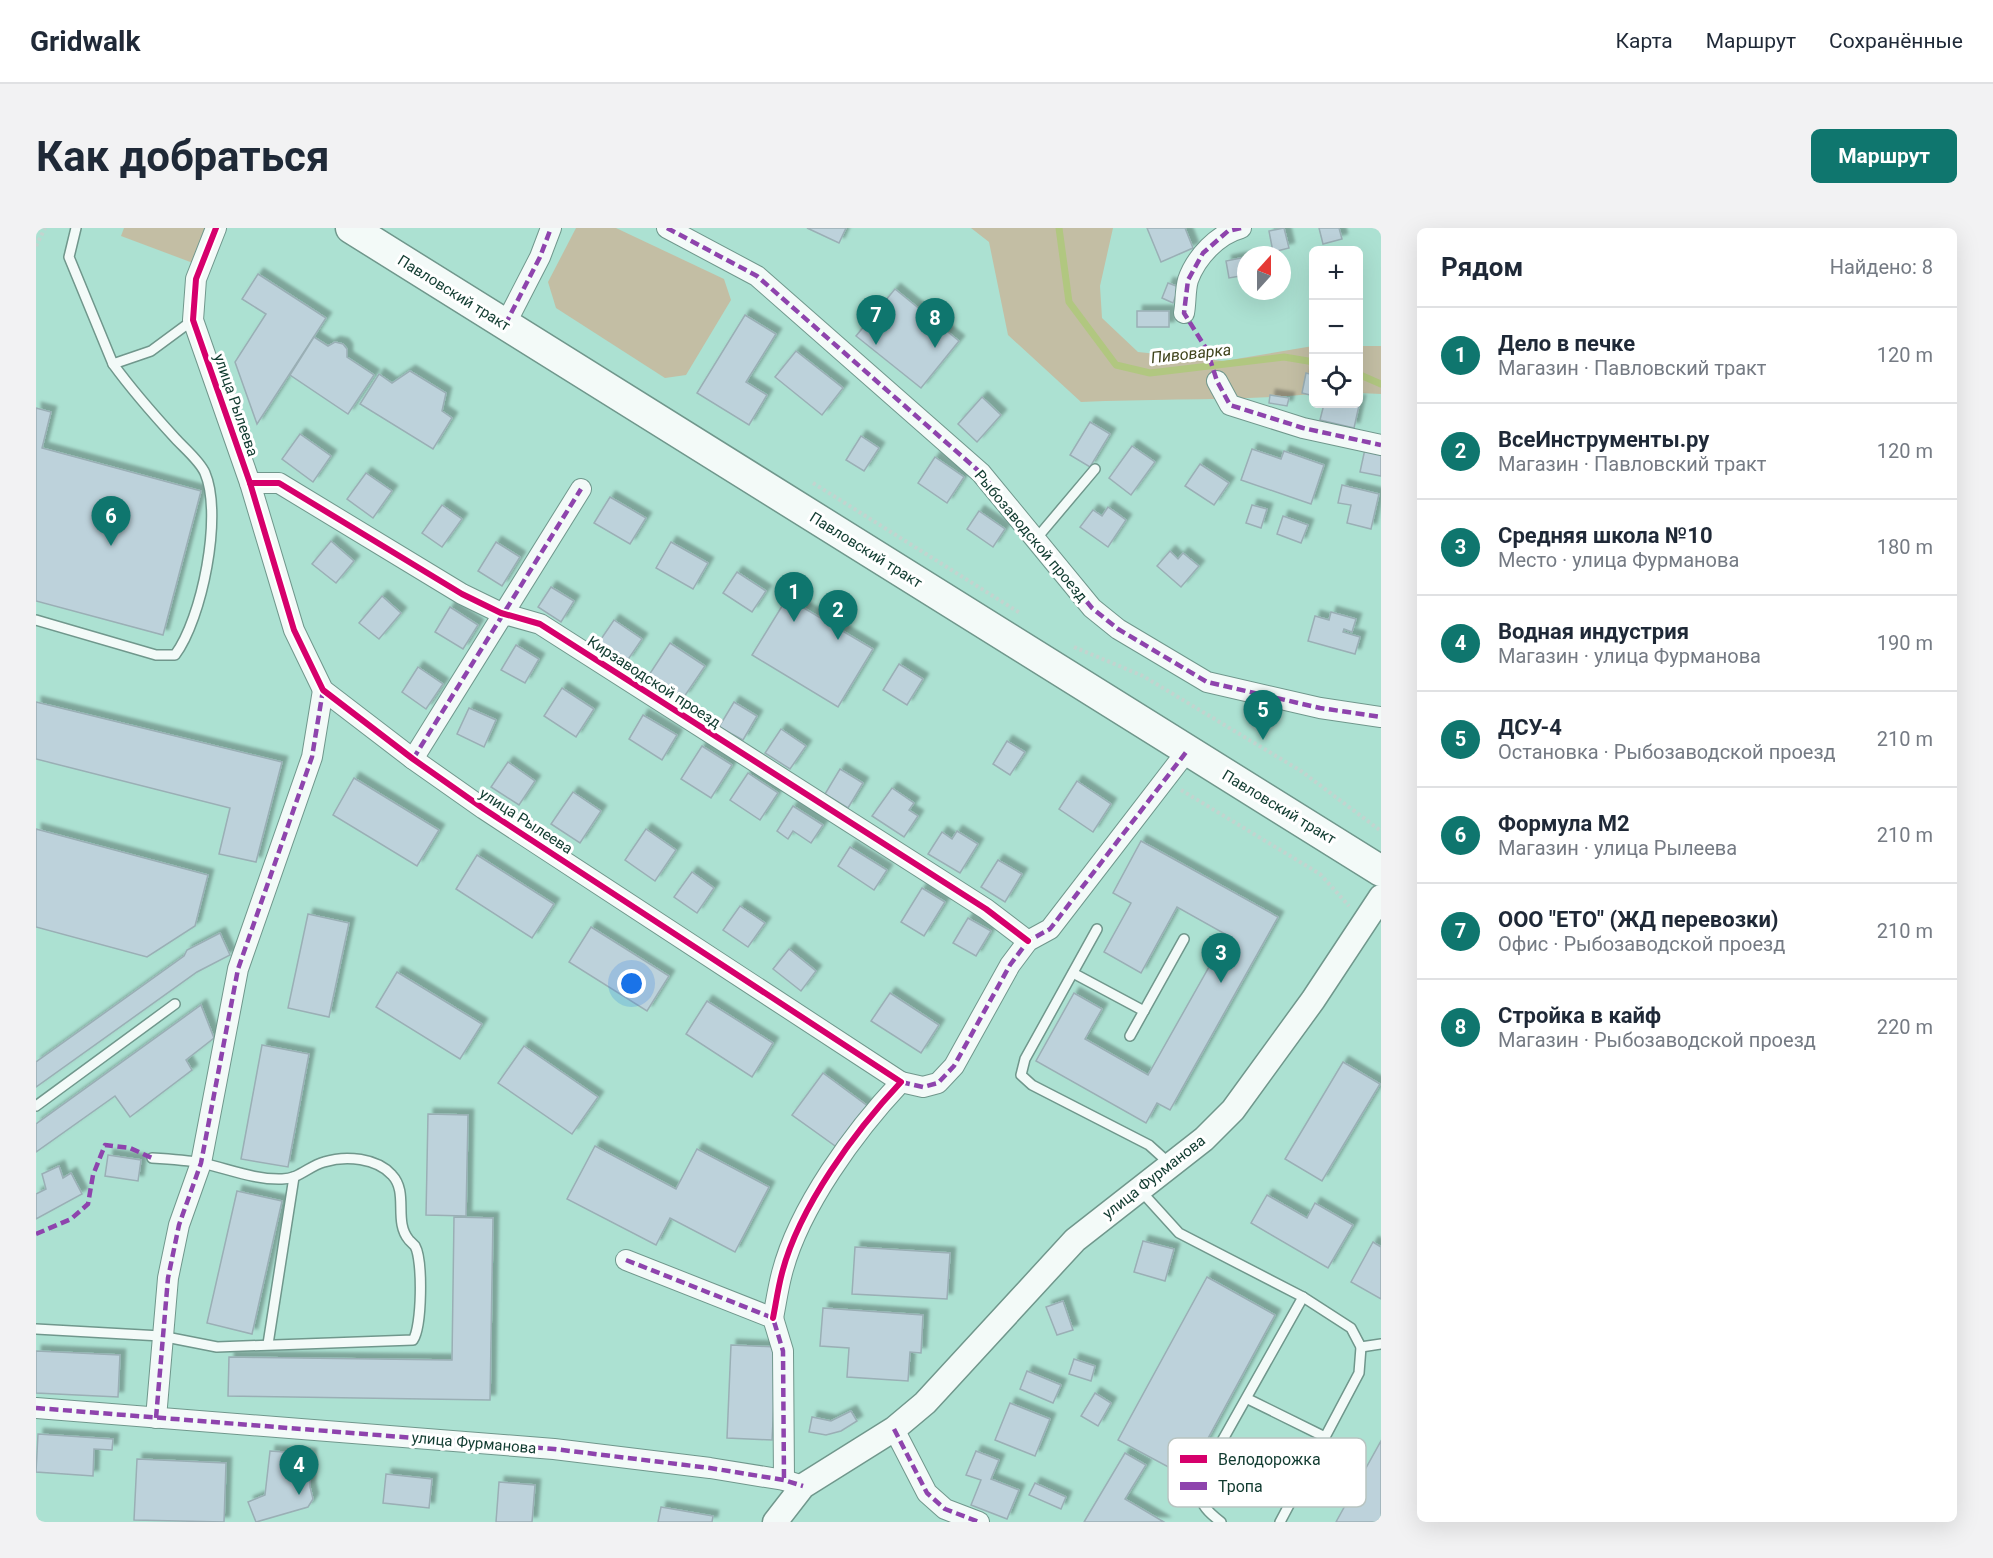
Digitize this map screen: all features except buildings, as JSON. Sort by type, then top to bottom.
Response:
[{"type":"main road","name":"Павловский тракт","points":[[351,228],[1381,871]]},
{"type":"street","name":"улица Рылеева","points":[[216,228],[196,279],[194,320],[250,483],[294,630],[323,690],[413,759],[494,815],[901,1082]]},
{"type":"street","points":[[505,325],[540,257],[551,228]]},
{"type":"street","name":"Рыбозаводской проезд","points":[[667,228],[757,276],[981,473],[1092,608],[1118,629],[1207,682],[1320,708],[1381,717]]},
{"type":"street","points":[[1184,313],[1188,280],[1203,254],[1228,231],[1241,228]]},
{"type":"street","points":[[1217,381],[1230,405],[1303,428],[1381,445]]},
{"type":"street","name":"Кирзаводской проезд","points":[[250,483],[279,483],[462,594],[501,613],[540,624],[986,909],[1028,941]]},
{"type":"street","points":[[413,759],[501,613],[581,489]]},
{"type":"street","points":[[156,1418],[168,1278],[179,1225],[201,1163],[238,969],[312,757],[323,690]]},
{"type":"street","points":[[775,1522],[794,1483],[783,1351],[773,1318],[782,1271],[821,1187],[871,1114],[901,1082],[923,1087],[938,1083],[954,1066],[1010,965],[1028,941],[1050,929],[1187,751]]},
{"type":"street","name":"улица Фурманова","points":[[36,1408],[554,1449],[794,1483],[894,1430],[925,1403],[1075,1240],[1138,1188],[1204,1139],[1233,1110],[1313,1000],[1381,897]]},
{"type":"street","points":[[626,1260],[773,1318]]},
{"type":"street","points":[[894,1430],[927,1493],[945,1509],[979,1522]]},
{"type":"lane","points":[[36,620],[156,655],[175,655],[185,641],[212,548],[211,495],[205,472],[134,393],[113,364],[69,257],[76,228]]},
{"type":"lane","points":[[113,364],[151,351],[194,320]]},
{"type":"lane","points":[[1036,539],[1095,469]]},
{"type":"lane","points":[[1097,929],[1025,1059],[1021,1075],[1032,1086],[1149,1145],[1170,1164]]},
{"type":"lane","points":[[1130,1036],[1184,939]]},
{"type":"lane","points":[[1073,973],[1144,1011]]},
{"type":"lane","points":[[36,1106],[175,1004]]},
{"type":"lane","points":[[36,1329],[162,1336],[217,1347],[413,1340],[420,1319],[416,1247],[406,1237],[400,1222],[400,1192],[395,1178],[383,1167],[357,1159],[324,1162],[294,1178],[282,1179],[254,1176],[201,1163],[152,1158]]},
{"type":"lane","points":[[268,1344],[294,1178]]},
{"type":"lane","points":[[1138,1188],[1179,1233],[1304,1297],[1351,1328],[1361,1347],[1359,1373],[1325,1437],[1248,1399]]},
{"type":"lane","points":[[1225,1438],[1304,1297]]},
{"type":"lane","points":[[1361,1347],[1381,1344]]},
{"type":"lane","points":[[1204,1507],[1221,1522]]},
{"type":"lane","points":[[1280,1522],[1288,1507]]},
{"type":"path","points":[[36,246],[45,228]]},
{"type":"path","points":[[806,479],[1024,615]]},
{"type":"path","points":[[1072,646],[1143,676],[1301,771],[1381,831]]},
{"type":"path","points":[[1165,780],[1320,874],[1351,909]]},
{"type":"shaded area","points":[[124,228],[206,228],[193,263],[121,236]]},
{"type":"shaded area","points":[[576,228],[616,228],[724,279],[731,300],[686,375],[665,378],[556,308],[548,282]]},
{"type":"shaded area","points":[[971,228],[1113,228],[1100,286],[1102,318],[1138,352],[1224,361],[1309,347],[1309,394],[1255,398],[1081,402],[1008,335],[989,242]]},
{"type":"shaded area","points":[[1363,346],[1381,346],[1381,394],[1363,393]]},
{"type":"waterway","name":"Пивоварка","points":[[1059,228],[1069,302],[1116,365],[1150,373],[1284,357],[1309,361]]},
{"type":"waterway","name":"Пивоварка","points":[[1363,376],[1381,384]]},
{"type":"marked path","points":[[505,325],[540,257],[551,228]]},
{"type":"marked path","points":[[667,228],[757,276],[981,473],[1092,608],[1118,629],[1207,682],[1320,708],[1381,717]]},
{"type":"marked path","points":[[1241,228],[1228,231],[1203,253],[1188,280],[1184,313],[1207,350],[1217,381],[1230,405],[1303,428],[1381,445]]},
{"type":"marked path","points":[[413,759],[581,489]]},
{"type":"marked path","points":[[156,1418],[168,1278],[179,1225],[201,1163],[238,969],[312,757],[323,690]]},
{"type":"marked path","points":[[901,1082],[923,1087],[938,1083],[954,1066],[1010,965],[1028,941],[1050,929],[1187,751]]},
{"type":"marked path","points":[[36,1234],[71,1219],[88,1204],[93,1175],[105,1145],[130,1148],[152,1158]]},
{"type":"marked path","points":[[626,1260],[773,1318],[783,1351],[784,1480]]},
{"type":"marked path","points":[[36,1408],[554,1449],[710,1468],[784,1480],[803,1486]]},
{"type":"marked path","points":[[894,1429],[927,1493],[945,1509],[979,1522]]},
{"type":"cycle path","points":[[216,228],[196,279],[193,320],[250,483],[294,630],[323,690],[413,759],[484,809],[901,1082],[865,1123],[815,1196],[790,1248],[773,1318]]},
{"type":"cycle path","points":[[250,483],[279,483],[462,594],[501,613],[540,624],[986,909],[1028,941]]},
{"type":"place","name":"ООО \"ЕТО\" (ЖД перевозки)","points":[[876,345]]},
{"type":"place","name":"Стройка в кайф","points":[[935,348]]},
{"type":"place","name":"Формула М2","points":[[111,546]]},
{"type":"place","name":"Дело в печке","points":[[794,622]]},
{"type":"place","name":"ВсеИнструменты.ру","points":[[838,640]]},
{"type":"place","name":"ДСУ-4","points":[[1263,740]]},
{"type":"place","name":"Средняя школа №10","points":[[1221,983]]},
{"type":"place","name":"Водная индустрия","points":[[299,1495]]}]
